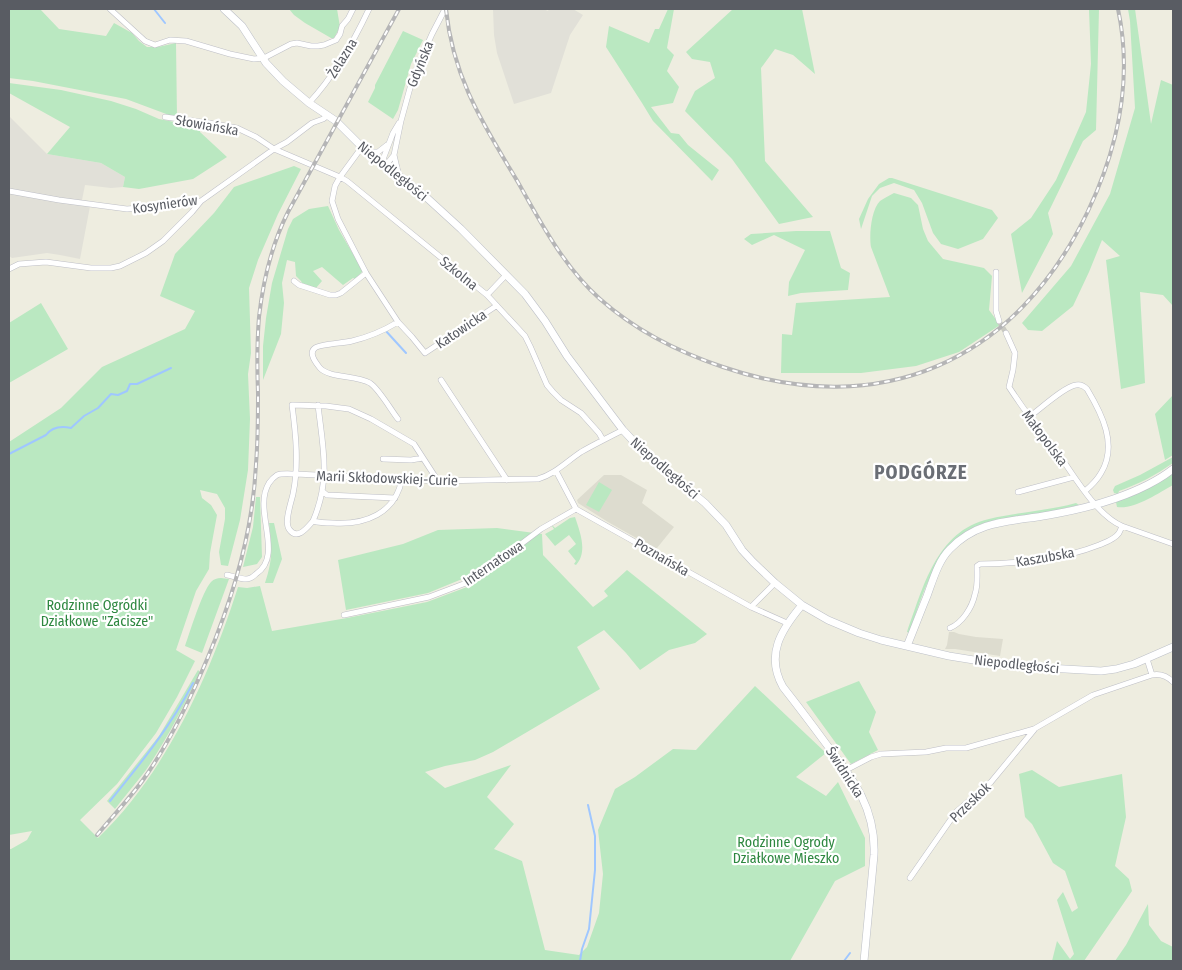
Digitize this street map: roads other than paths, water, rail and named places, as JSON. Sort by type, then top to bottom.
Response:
[{"type":"main road","name":"Niepodległości","points":[[224,9],[242,26],[283,81],[309,103],[336,121],[362,147],[445,214],[506,275],[534,304],[567,356],[623,430],[656,464],[705,503],[726,526],[742,550],[775,583],[802,605],[828,620],[881,640],[949,656],[1011,666],[1100,671],[1116,669],[1173,648]]},
{"type":"main road","points":[[907,646],[944,556],[962,538],[974,530],[996,523],[1048,516],[1123,496],[1151,484],[1173,469]]},
{"type":"main road","name":"Świdnicka","points":[[802,605],[787,624],[778,641],[775,657],[777,672],[788,692],[856,784],[871,818],[875,840],[864,961]]},
{"type":"street","points":[[110,9],[145,41],[155,45],[170,40],[186,41],[230,54],[254,58],[264,58],[291,44],[318,46],[336,40],[353,9]]},
{"type":"street","name":"Żelazna","points":[[309,103],[334,73],[369,9]]},
{"type":"street","name":"Gdyńska","points":[[399,176],[394,154],[413,77],[445,9]]},
{"type":"street","name":"Kosynierów","points":[[9,191],[127,209],[201,201],[274,149],[288,142],[312,123],[328,116]]},
{"type":"street","name":"Słowiańska","points":[[165,117],[237,128],[256,137],[274,149]]},
{"type":"street","name":"Gdyńska","points":[[384,164],[388,145],[401,121]]},
{"type":"street","points":[[370,152],[378,152],[388,145]]},
{"type":"street","points":[[362,147],[340,177],[335,186],[332,201],[338,219],[366,273],[398,322],[372,336],[350,342],[320,346],[313,350],[312,356],[325,373],[360,379],[370,383],[376,388],[398,419]]},
{"type":"street","name":"Szkolna","points":[[274,149],[347,181],[487,295],[525,336],[547,385],[561,400],[581,413],[600,433],[603,440]]},
{"type":"street","name":"Gdyńska","points":[[384,164],[394,154]]},
{"type":"street","points":[[9,269],[19,264],[46,262],[91,268],[120,266],[146,253],[163,241],[201,201]]},
{"type":"street","points":[[996,272],[996,311],[999,321]]},
{"type":"street","points":[[294,281],[299,285],[333,296],[366,273]]},
{"type":"street","points":[[487,295],[506,275]]},
{"type":"street","name":"Katowicka","points":[[398,322],[425,353],[496,306]]},
{"type":"street","name":"Małopolska","points":[[1006,333],[1015,353],[1009,387],[1029,417],[1095,504],[1113,521],[1122,526]]},
{"type":"street","points":[[440,380],[507,480]]},
{"type":"street","points":[[1029,417],[1068,388],[1078,384],[1087,389],[1103,421],[1109,443],[1108,454],[1102,470],[1085,491]]},
{"type":"street","points":[[318,406],[325,463],[321,500],[313,521],[305,530],[298,534],[293,533],[288,528],[288,514],[296,474],[292,405],[318,406],[349,410],[371,419],[414,444],[438,481]]},
{"type":"street","name":"Marii Skłodowskiej-Curie","points":[[227,575],[246,579],[254,576],[264,568],[268,550],[264,496],[272,479],[278,475],[296,474],[438,481],[538,479],[546,477],[580,453],[623,430]]},
{"type":"street","points":[[383,459],[411,460],[423,458]]},
{"type":"street","points":[[556,471],[576,509]]},
{"type":"street","points":[[1018,492],[1074,477]]},
{"type":"street","points":[[313,521],[342,524],[352,523],[379,514],[395,498],[402,479]]},
{"type":"street","points":[[322,491],[327,495],[395,498]]},
{"type":"street","name":"Poznańska","points":[[576,509],[752,607],[787,624]]},
{"type":"street","name":"Internatowa","points":[[344,615],[430,597],[466,583],[541,529],[576,509]]},
{"type":"street","points":[[1122,526],[1173,544]]},
{"type":"street","name":"Kaszubska","points":[[950,628],[956,626],[971,606],[975,595],[978,566],[980,564],[1010,563],[1063,556],[1113,539],[1119,534],[1122,526]]},
{"type":"street","points":[[752,607],[775,583]]},
{"type":"street","points":[[1146,659],[1152,675],[1161,674],[1173,682]]},
{"type":"street","name":"Przeskok","points":[[846,770],[881,754],[966,748],[1034,730],[1093,695],[1152,675]]},
{"type":"street","name":"Przeskok","points":[[910,878],[956,812],[991,782],[1034,730]]},
{"type":"waterway","points":[[154,9],[165,23]]},
{"type":"waterway","points":[[385,330],[406,353]]},
{"type":"waterway","points":[[9,454],[54,429],[61,427],[71,428],[84,416],[98,408],[111,394],[118,395],[127,391],[130,384],[137,384],[171,368]]},
{"type":"waterway","points":[[110,801],[165,729],[193,683]]},
{"type":"waterway","points":[[580,961],[589,929],[595,870],[595,836],[588,805]]},
{"type":"waterway","points":[[844,961],[850,953]]},
{"type":"tunnel","points":[[999,321],[1006,333]]},
{"type":"railway","points":[[97,835],[143,780],[171,736],[201,673],[226,610],[241,562],[251,514],[257,455],[258,326],[269,263],[277,237],[288,212],[399,9]]},
{"type":"railway","points":[[446,9],[455,58],[482,121],[536,215],[565,260],[587,287],[613,310],[642,330],[706,361],[781,382],[837,387],[889,381],[938,366],[983,341],[1023,307],[1058,263],[1088,211],[1099,187],[1115,138],[1120,113],[1124,61],[1118,9]]},
{"type":"district","name":"PODGÓRZE","points":[[921,472]]},
{"type":"park label","name":"Rodzinne Ogródki Działkowe \"Zacisze\"","points":[[97,614]]},
{"type":"park label","name":"Rodzinne Ogrody Działkowe Mieszko","points":[[786,850]]}]
